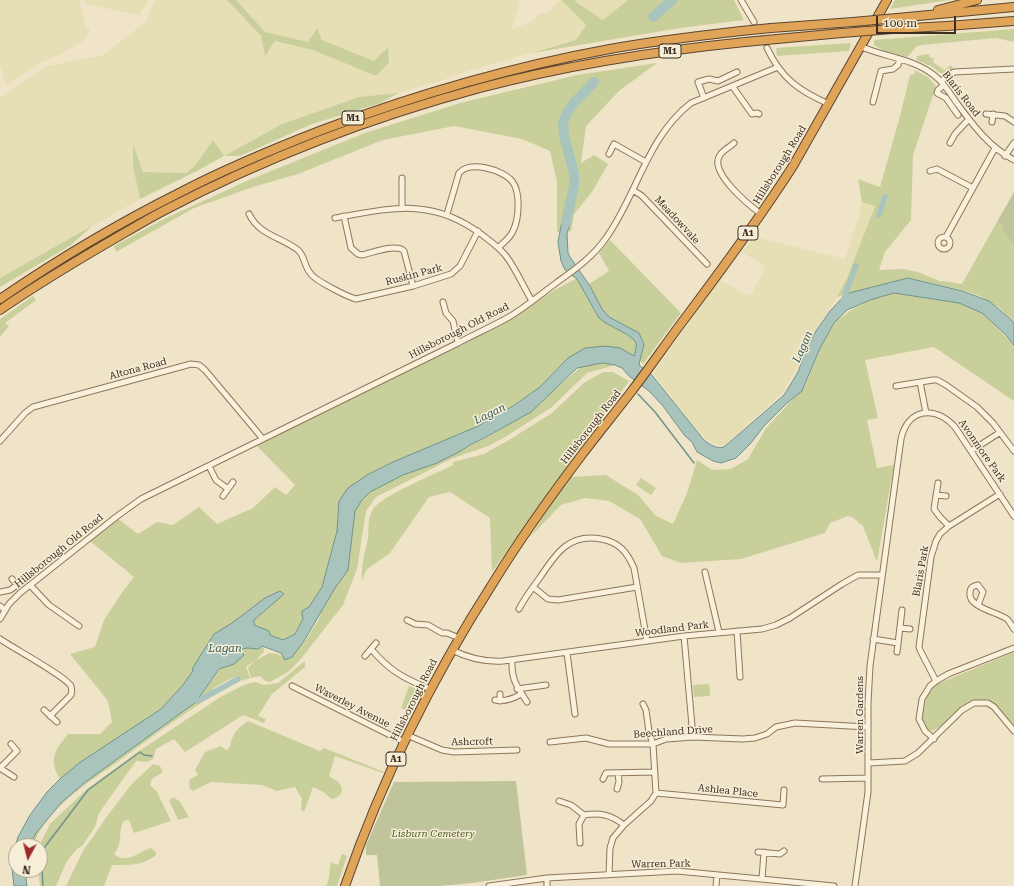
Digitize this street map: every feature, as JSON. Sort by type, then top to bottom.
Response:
[{"type":"highway","name":"Hillsborough Road","points":[[345,886],[360,842],[405,738],[430,689],[492,583],[579,458],[629,395],[761,214],[793,166],[887,0]]},
{"type":"highway","points":[[918,16],[977,0]]},
{"type":"highway","name":"M1","points":[[0,299],[77,250],[180,192],[283,145],[351,119],[447,87],[568,57],[650,42],[771,28],[1014,7]]},
{"type":"highway","name":"M1","points":[[0,310],[59,272],[164,210],[254,168],[343,132],[435,101],[480,88],[528,77],[639,55],[746,42],[1014,17]]},
{"type":"highway","points":[[894,29],[1014,21]]},
{"type":"street","points":[[741,0],[754,22]]},
{"type":"street","name":"Blaris Road","points":[[862,46],[926,69],[942,83],[981,135],[995,148],[1014,160]]},
{"type":"street","points":[[767,48],[778,68],[796,87],[828,104]]},
{"type":"street","points":[[872,102],[881,71],[893,69],[898,65],[900,59]]},
{"type":"street","name":"Hillsborough Old Road","points":[[0,619],[14,599],[30,585],[141,499],[458,343],[510,316],[532,301],[582,264],[606,238],[633,190],[646,162],[674,117],[691,103],[778,68]]},
{"type":"street","points":[[958,115],[946,98],[937,93],[942,83],[954,72],[1014,69]]},
{"type":"street","points":[[704,98],[698,82],[709,79],[718,81],[737,72]]},
{"type":"street","points":[[733,87],[752,116],[756,113],[759,114]]},
{"type":"street","points":[[986,114],[1005,116],[1014,122]]},
{"type":"street","points":[[992,122],[993,114]]},
{"type":"street","points":[[950,142],[955,134],[969,119]]},
{"type":"street","points":[[734,143],[720,154],[717,163],[720,173],[742,200],[761,214]]},
{"type":"street","points":[[1006,156],[1014,143]]},
{"type":"street","points":[[609,154],[614,144],[646,162]]},
{"type":"street","points":[[946,238],[995,148]]},
{"type":"street","points":[[447,214],[459,173],[462,169],[475,166],[483,167],[507,176],[513,182],[517,190],[518,207],[514,231],[499,247]]},
{"type":"street","points":[[930,171],[941,171],[973,188]]},
{"type":"street","points":[[402,178],[402,207]]},
{"type":"street","name":"Meadowvale","points":[[633,190],[642,196],[707,264]]},
{"type":"street","points":[[335,218],[381,209],[402,207],[423,208],[447,214],[463,221],[499,247],[507,256],[532,301]]},
{"type":"street","name":"Ruskin Park","points":[[249,214],[251,219],[262,230],[300,252],[311,275],[348,297],[356,299],[413,286],[451,274],[460,266],[478,231]]},
{"type":"street","points":[[344,216],[351,248],[358,254],[362,255],[396,247],[402,248],[406,254],[413,286]]},
{"type":"street","points":[[444,302],[446,313],[453,321],[458,343]]},
{"type":"street","name":"Altona Road","points":[[0,440],[25,413],[33,407],[191,364],[199,365],[205,370],[263,439]]},
{"type":"street","points":[[896,386],[937,380],[978,409],[993,423],[1014,451]]},
{"type":"street","points":[[920,382],[926,413]]},
{"type":"street","name":"Avonmore Park","points":[[926,413],[934,413],[948,419],[1014,516]]},
{"type":"street","name":"Warren Gardens","points":[[855,886],[867,805],[869,763],[868,688],[873,639],[902,433],[909,420],[920,414],[926,413]]},
{"type":"street","points":[[971,451],[999,433]]},
{"type":"street","points":[[209,466],[216,480],[228,489]]},
{"type":"street","points":[[223,496],[233,482]]},
{"type":"street","points":[[938,483],[934,509],[949,526]]},
{"type":"street","name":"Blaris Park","points":[[936,680],[920,650],[919,644],[931,557],[940,534],[949,526],[1000,494]]},
{"type":"street","points":[[936,495],[946,496]]},
{"type":"street","points":[[519,609],[556,554],[564,547],[583,538],[610,540],[624,550],[634,568],[647,640]]},
{"type":"street","points":[[705,572],[719,632]]},
{"type":"street","name":"Woodland Park","points":[[452,650],[465,655],[487,660],[512,660],[647,640],[762,629],[783,622],[858,575],[882,576]]},
{"type":"street","points":[[12,579],[18,585]]},
{"type":"street","points":[[0,592],[10,590],[23,581]]},
{"type":"street","points":[[30,585],[49,606],[78,626]]},
{"type":"street","points":[[533,587],[548,599],[558,600],[637,587]]},
{"type":"street","points":[[978,605],[1008,620],[1014,630]]},
{"type":"street","points":[[0,606],[5,610]]},
{"type":"street","points":[[896,652],[902,610]]},
{"type":"street","points":[[407,620],[415,624],[428,625],[442,633],[447,633],[459,638]]},
{"type":"street","points":[[900,628],[910,629]]},
{"type":"street","points":[[737,631],[740,677]]},
{"type":"street","points":[[684,636],[693,737]]},
{"type":"street","points":[[873,639],[898,643]]},
{"type":"street","points":[[0,640],[56,674],[70,685],[72,689],[71,696],[50,716]]},
{"type":"street","points":[[365,656],[376,643]]},
{"type":"street","points":[[934,739],[925,731],[919,719],[922,698],[926,690],[936,680],[1014,648]]},
{"type":"street","points":[[371,649],[384,664],[398,675],[430,689]]},
{"type":"street","points":[[567,653],[575,714]]},
{"type":"street","points":[[512,660],[513,680],[526,702]]},
{"type":"street","points":[[517,689],[546,685]]},
{"type":"street","name":"Waverley Avenue","points":[[292,686],[405,738]]},
{"type":"street","points":[[500,694],[498,701],[515,698],[521,694]]},
{"type":"street","points":[[869,763],[905,761],[918,753],[934,739],[962,710],[974,703],[988,703],[994,706],[1014,731]]},
{"type":"street","points":[[609,874],[610,848],[613,838],[624,825],[651,802],[656,793],[654,744],[649,732],[644,704]]},
{"type":"street","points":[[44,710],[57,722]]},
{"type":"street","name":"Beechland Drive","points":[[550,742],[586,738],[609,744],[654,744],[666,740],[693,737],[743,740],[767,734],[776,727],[795,723],[868,727]]},
{"type":"street","name":"Ashcroft","points":[[405,738],[442,750],[454,752],[517,750]]},
{"type":"street","points":[[10,744],[17,751],[0,768],[14,777]]},
{"type":"street","points":[[602,779],[606,773],[655,772]]},
{"type":"street","points":[[617,789],[619,782],[618,773]]},
{"type":"street","points":[[822,779],[868,778]]},
{"type":"street","name":"Ashlea Place","points":[[656,793],[783,805],[784,790]]},
{"type":"street","points":[[559,801],[571,805],[584,815],[600,814],[614,818],[624,825]]},
{"type":"street","points":[[580,843],[579,824],[584,815]]},
{"type":"street","points":[[762,879],[761,852],[780,854],[784,851]]},
{"type":"street","name":"Warren Park","points":[[489,886],[547,878],[677,871],[762,879],[773,883],[834,886]]},
{"type":"street","points":[[716,886],[717,875]]},
{"type":"street","points":[[547,878],[547,886]]},
{"type":"shaded area","points":[[0,0],[79,0],[86,29],[90,28],[88,36],[85,40],[61,54],[42,62],[6,85],[0,65]]},
{"type":"shaded area","points":[[85,0],[149,0],[139,15],[86,4]]},
{"type":"shaded area","points":[[156,0],[227,0],[261,36],[265,56],[275,41],[313,50],[376,76],[388,47],[374,61],[322,40],[317,28],[308,42],[265,33],[236,0],[521,0],[511,29],[532,22],[538,14],[548,12],[561,0],[586,25],[576,40],[398,93],[359,97],[282,124],[224,156],[212,141],[196,164],[187,173],[143,172],[133,146],[133,166],[140,199],[0,279],[0,98],[48,66],[103,55],[147,21],[149,12]]},
{"type":"shaded area","points":[[575,0],[628,0],[603,20]]},
{"type":"shaded area","points":[[862,202],[875,205],[847,278],[833,304],[812,335],[797,369],[782,393],[724,446],[712,443],[698,433],[653,373],[719,280],[750,296],[765,269],[764,266],[742,252],[755,237],[845,259]]},
{"type":"green space","points":[[227,0],[236,0],[265,32],[308,42],[317,28],[322,40],[374,61],[388,47],[389,62],[376,76],[313,50],[275,41],[265,56],[261,36]]},
{"type":"green space","points":[[561,0],[575,0],[603,20],[628,0],[734,0],[744,20],[680,28],[532,53],[576,40],[586,25]]},
{"type":"green space","points":[[895,0],[950,0],[890,9]]},
{"type":"green space","points":[[1014,29],[1014,42],[996,38],[922,45],[917,46],[907,57],[884,51],[874,45],[874,40]]},
{"type":"green space","points":[[851,43],[849,51],[777,56],[776,48]]},
{"type":"green space","points":[[929,54],[930,58],[934,58],[933,62],[944,70],[951,65],[953,69],[945,73],[940,73],[933,67],[916,60],[917,56]]},
{"type":"green space","points":[[657,63],[619,91],[586,126],[581,163],[594,155],[608,164],[592,192],[574,214],[571,231],[557,232],[557,182],[550,151],[522,139],[454,126],[383,140],[298,174],[253,187],[194,208],[116,252],[114,246],[166,218],[249,180],[365,133],[460,103],[577,75]]},
{"type":"green space","points":[[914,70],[928,77],[936,86],[913,155],[911,220],[885,252],[879,270],[903,269],[918,272],[942,282],[962,284],[997,222],[1002,225],[1004,233],[1014,245],[1014,322],[1001,309],[982,297],[962,290],[908,278],[837,297],[847,278],[875,206],[862,202],[858,179],[880,187],[910,75],[915,74]]},
{"type":"green space","points":[[398,93],[381,103],[312,124],[240,156],[224,156],[282,124],[359,97]]},
{"type":"green space","points":[[213,140],[224,156],[140,199],[133,166],[133,144],[143,172],[187,173],[196,164]]},
{"type":"green space","points":[[1014,192],[1014,245],[1004,233],[1002,225],[997,222]]},
{"type":"green space","points":[[92,226],[71,245],[0,287],[0,278]]},
{"type":"green space","points":[[610,240],[681,313],[643,364],[640,361],[644,344],[639,333],[609,317],[602,309],[589,284],[609,271],[599,253]]},
{"type":"green space","points":[[577,278],[599,318],[630,336],[634,340],[636,343],[636,351],[634,356],[568,358],[540,387],[503,412],[476,427],[393,462],[367,475],[339,501],[337,531],[322,587],[302,615],[303,619],[295,634],[283,640],[270,635],[269,631],[254,625],[254,620],[283,594],[214,634],[194,671],[161,709],[79,763],[60,779],[54,766],[54,760],[57,750],[68,734],[100,734],[112,722],[108,701],[70,654],[95,647],[104,620],[134,577],[90,541],[117,518],[138,534],[157,522],[173,525],[199,507],[217,524],[253,508],[275,487],[286,495],[295,485],[256,445],[468,342],[517,315],[553,291]]},
{"type":"green space","points":[[895,291],[929,299],[962,303],[982,313],[1008,339],[1014,348],[1014,401],[934,347],[865,360],[878,418],[867,420],[877,468],[894,465],[877,562],[863,526],[852,517],[848,516],[830,523],[825,533],[741,559],[681,563],[662,556],[640,519],[609,501],[585,498],[561,505],[530,537],[569,477],[606,475],[638,495],[656,516],[673,524],[687,493],[697,460],[712,470],[731,469],[748,459],[766,428],[805,386],[822,344],[835,322],[851,310],[868,301]]},
{"type":"green space","points":[[33,296],[36,300],[5,323],[9,326],[0,337],[0,319]]},
{"type":"green space","points":[[601,363],[615,365],[587,373],[552,407],[505,437],[488,446],[451,459],[376,497],[366,511],[357,569],[343,605],[300,660],[288,672],[270,682],[265,681],[260,676],[251,678],[248,668],[254,661],[246,667],[250,678],[242,681],[237,676],[215,687],[204,701],[182,715],[69,798],[48,820],[36,838],[33,838],[49,815],[69,795],[196,702],[219,670],[228,665],[242,649],[258,649],[262,646],[264,652],[255,661],[269,653],[279,654],[279,656],[295,652],[306,640],[319,619],[355,509],[365,495],[381,484],[406,472],[450,456],[491,435],[529,412],[583,365]]},
{"type":"green space","points":[[603,372],[613,372],[629,381],[492,572],[490,518],[450,492],[429,497],[390,553],[366,570],[362,581],[369,519],[372,511],[379,503],[398,491],[453,465],[453,462],[484,454],[509,440],[552,413],[585,382]]},
{"type":"green space","points":[[641,478],[656,488],[651,495],[636,485]]},
{"type":"green space","points":[[1014,652],[1014,728],[994,706],[981,700],[973,701],[964,705],[944,723],[932,731],[927,730],[923,722],[923,713],[927,695],[937,684]]},
{"type":"green space","points":[[305,661],[305,667],[272,694],[258,716],[266,719],[264,723],[243,715],[185,752],[174,739],[156,749],[153,759],[147,762],[136,761],[99,813],[95,827],[82,846],[77,849],[67,861],[56,886],[40,886],[39,878],[48,878],[48,838],[43,838],[50,824],[87,789],[139,751],[222,696],[246,684],[256,682],[263,685],[278,683]]},
{"type":"green space","points":[[709,684],[710,696],[694,697],[693,685]]},
{"type":"green space","points":[[409,686],[416,689],[415,693],[418,696],[411,713],[401,708]]},
{"type":"green space","points":[[248,721],[320,751],[324,748],[384,772],[383,773],[335,756],[329,776],[337,781],[341,786],[341,794],[334,799],[331,799],[325,793],[313,787],[304,812],[301,810],[302,799],[295,787],[277,791],[262,785],[211,782],[193,791],[190,789],[190,779],[198,775],[195,770],[205,752],[221,746],[226,750],[230,747],[232,738],[236,732]]},
{"type":"green space","points":[[153,764],[160,766],[163,772],[152,779],[150,785],[157,792],[171,821],[134,833],[129,820],[124,821],[121,829],[119,845],[114,854],[119,857],[128,858],[151,848],[156,852],[156,855],[141,863],[130,865],[112,865],[104,886],[66,886],[83,851],[108,815],[131,785]]},
{"type":"green space","name":"Lisburn Cemetery","points":[[516,781],[527,875],[439,886],[380,886],[377,855],[366,855],[366,845],[394,782]]},
{"type":"green space","points":[[174,797],[180,802],[189,817],[178,820],[169,800]]},
{"type":"green space","points":[[342,854],[347,856],[337,886],[325,886],[327,885],[330,873],[331,862],[338,865]]},
{"type":"water","name":"Lagan","points":[[565,209],[573,211],[567,234],[568,253],[570,257],[590,286],[602,309],[609,317],[639,333],[644,344],[639,364],[640,366],[651,374],[703,439],[716,447],[724,447],[784,395],[798,372],[806,349],[816,331],[830,311],[845,295],[849,293],[908,278],[962,291],[989,301],[1014,323],[1014,346],[1006,335],[982,313],[959,303],[894,293],[870,300],[847,310],[834,323],[820,348],[802,391],[786,404],[764,426],[751,443],[736,458],[721,463],[713,461],[697,452],[692,442],[685,436],[663,406],[649,391],[629,376],[622,368],[615,365],[602,363],[577,368],[531,412],[437,463],[403,475],[370,492],[362,500],[355,511],[348,570],[335,588],[304,641],[292,657],[285,660],[281,653],[262,646],[258,649],[242,649],[241,652],[244,655],[234,664],[219,669],[196,702],[84,783],[61,803],[33,838],[18,838],[30,815],[47,792],[60,779],[79,763],[161,709],[182,686],[193,671],[192,669],[214,634],[232,623],[265,598],[280,591],[284,594],[254,620],[254,625],[269,631],[270,635],[283,640],[295,634],[303,619],[302,611],[309,607],[322,587],[337,531],[339,501],[348,488],[367,475],[393,462],[476,427],[513,406],[540,387],[568,358],[585,348],[605,346],[620,348],[634,356],[636,343],[634,340],[630,336],[599,318],[577,279],[565,270],[561,261],[558,242]]},
{"type":"water","name":"Lagan","points":[[13,878],[26,878],[27,886],[14,886]]},
{"type":"waterway","points":[[653,17],[672,0]]},
{"type":"waterway","points":[[566,223],[574,186],[574,174],[564,135],[563,123],[567,113],[574,103],[594,82]]},
{"type":"waterway","points":[[879,215],[885,197]]},
{"type":"waterway","points":[[843,302],[856,266]]},
{"type":"waterway","points":[[638,394],[655,412],[694,463]]},
{"type":"waterway","points":[[198,701],[238,679]]},
{"type":"waterway","points":[[43,886],[41,852],[88,790],[140,752],[144,755],[152,756]]},
{"type":"tunnel","points":[[754,22],[767,48]]}]
